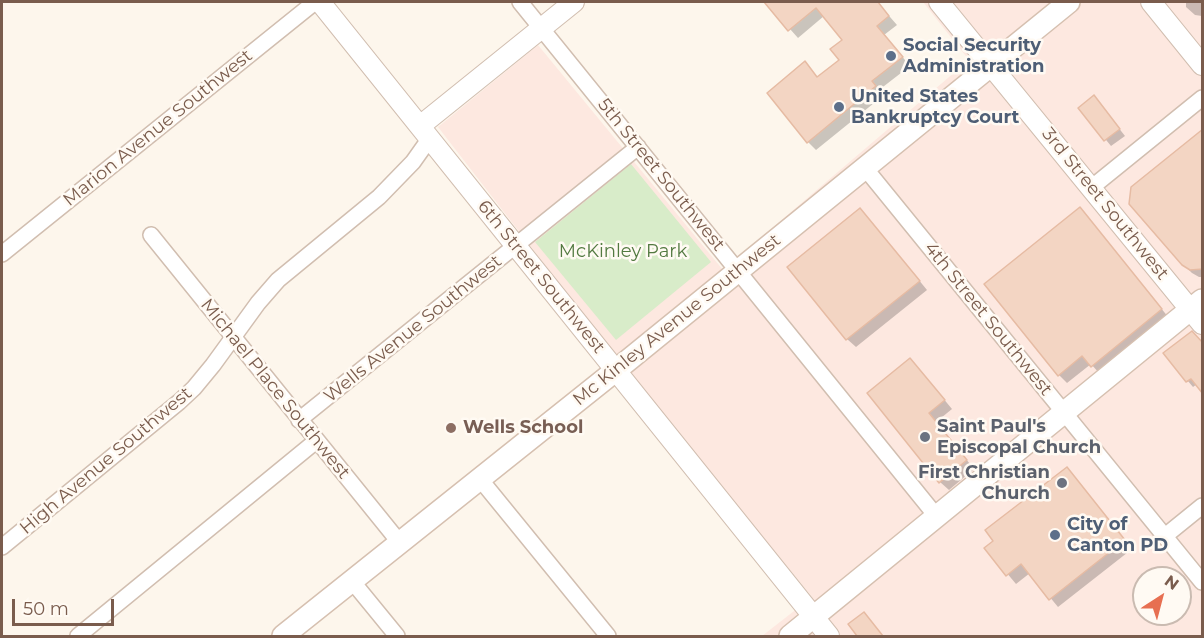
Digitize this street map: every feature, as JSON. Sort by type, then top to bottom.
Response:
[{"type":"main road","name":"Mc Kinley Avenue Southwest","points":[[284,636],[615,371],[1069,2]]},
{"type":"main road","points":[[790,636],[1065,413],[1199,311]]},
{"type":"street","name":"6th Street Southwest","points":[[321,2],[829,636]]},
{"type":"street","name":"Marion Avenue Southwest","points":[[2,254],[321,2]]},
{"type":"street","name":"5th Street Southwest","points":[[520,2],[937,517]]},
{"type":"street","name":"High Avenue Southwest","points":[[2,548],[180,402],[194,388],[278,280],[379,197],[413,162],[425,132],[541,28],[574,2]]},
{"type":"street","name":"3rd Street Southwest","points":[[939,2],[1091,188],[1199,311]]},
{"type":"street","points":[[1151,2],[1203,65]]},
{"type":"street","points":[[1091,188],[1203,98]]},
{"type":"street","name":"Wells Avenue Southwest","points":[[299,420],[638,147]]},
{"type":"street","name":"4th Street Southwest","points":[[865,168],[1203,582]]},
{"type":"street","name":"Michael Place Southwest","points":[[151,235],[400,543]]},
{"type":"street","points":[[78,636],[316,441]]},
{"type":"street","points":[[480,479],[608,636]]},
{"type":"street","points":[[1165,536],[1203,506]]},
{"type":"street","points":[[352,581],[397,636]]},
{"type":"shaded area","points":[[923,2],[1202,2],[1202,636],[762,636],[812,597],[628,372],[438,127],[538,45],[723,270],[969,60]]},
{"type":"green space","name":"McKinley Park","points":[[631,164],[711,262],[616,340],[535,242]]},
{"type":"building","points":[[764,2],[878,2],[889,16],[877,26],[903,57],[872,81],[876,86],[807,143],[767,93],[805,61],[817,77],[839,60],[830,49],[842,40],[816,8],[788,31]]},
{"type":"building","points":[[1094,95],[1120,129],[1104,141],[1078,108]]},
{"type":"building","points":[[1203,129],[1203,269],[1190,270],[1182,265],[1129,204],[1131,187]]},
{"type":"building","points":[[1080,207],[1162,309],[1091,367],[1082,356],[1058,376],[984,284]]},
{"type":"building","points":[[860,208],[920,281],[846,340],[787,267]]},
{"type":"building","points":[[1192,331],[1203,343],[1203,394],[1191,379],[1186,382],[1163,353]]},
{"type":"building","name":"Saint Paul's Episcopal Church","points":[[910,358],[945,400],[929,413],[967,460],[939,483],[867,393]]},
{"type":"building","name":"City of Canton PD","points":[[1067,467],[1125,540],[1049,600],[1021,564],[1006,576],[984,548],[993,541],[985,530]]},
{"type":"building","points":[[864,612],[883,636],[857,636],[848,624]]},
{"type":"place","name":"Social Security Administration","points":[[891,56]]},
{"type":"place","name":"United States Bankruptcy Court","points":[[839,107]]},
{"type":"place","name":"Wells School","points":[[451,428]]},
{"type":"place","name":"Saint Paul's Episcopal Church","points":[[925,437]]},
{"type":"place","name":"First Christian Church","points":[[1062,483]]},
{"type":"place","name":"City of Canton PD","points":[[1055,535]]}]
